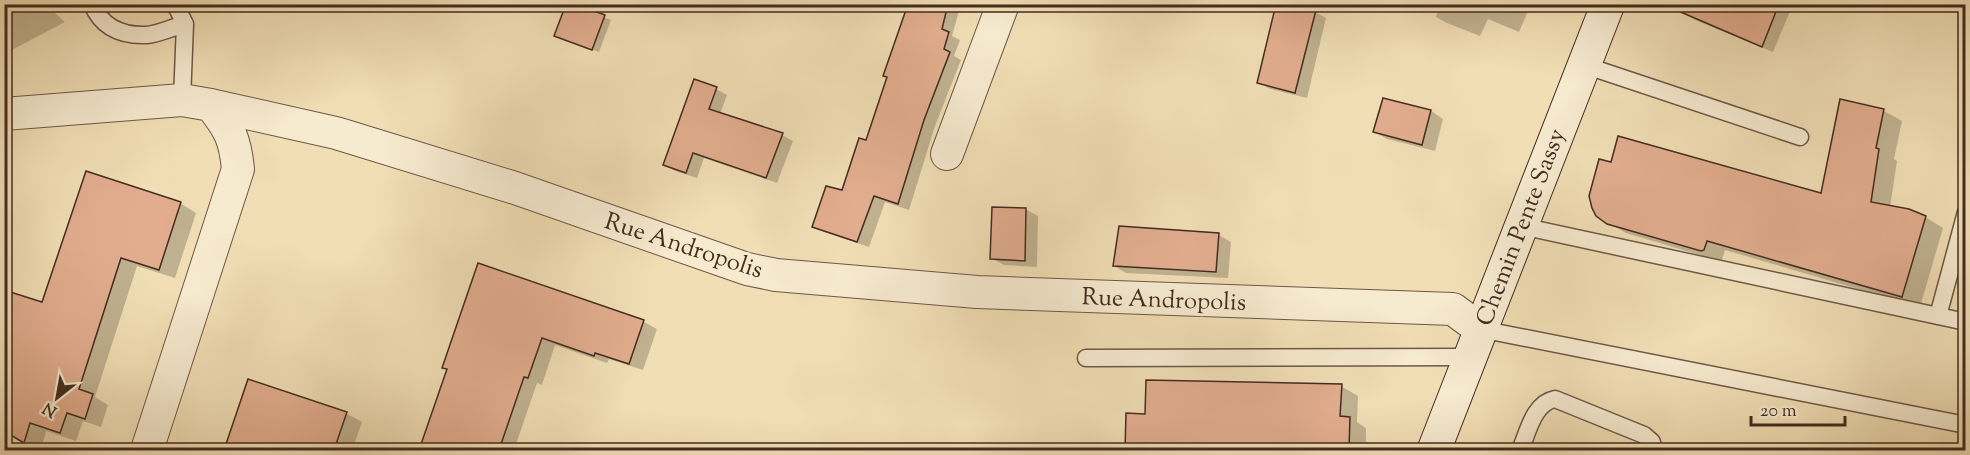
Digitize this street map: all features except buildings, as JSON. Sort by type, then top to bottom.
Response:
[{"type":"main road","name":"Chemin Pente Sassy","points":[[1437,450],[1475,343],[1608,4]]},
{"type":"street","points":[[947,154],[1003,4]]},
{"type":"street","points":[[147,450],[238,170],[235,146],[227,126],[196,103]]},
{"type":"street","name":"Rue Andropolis","points":[[4,114],[196,103],[336,133],[515,188],[747,268],[776,275],[977,292],[1453,309],[1475,343]]},
{"type":"lane","points":[[92,4],[97,17],[111,28],[127,34],[149,35],[185,24]]},
{"type":"lane","points":[[175,4],[185,24],[196,103]]},
{"type":"lane","points":[[1584,65],[1800,137]]},
{"type":"lane","points":[[1938,316],[1962,241],[1965,212]]},
{"type":"lane","points":[[1521,226],[1965,322]]},
{"type":"lane","points":[[1086,358],[1475,343],[1965,425]]},
{"type":"lane","points":[[1520,450],[1539,406],[1555,399],[1644,435],[1652,442],[1653,450]]}]
